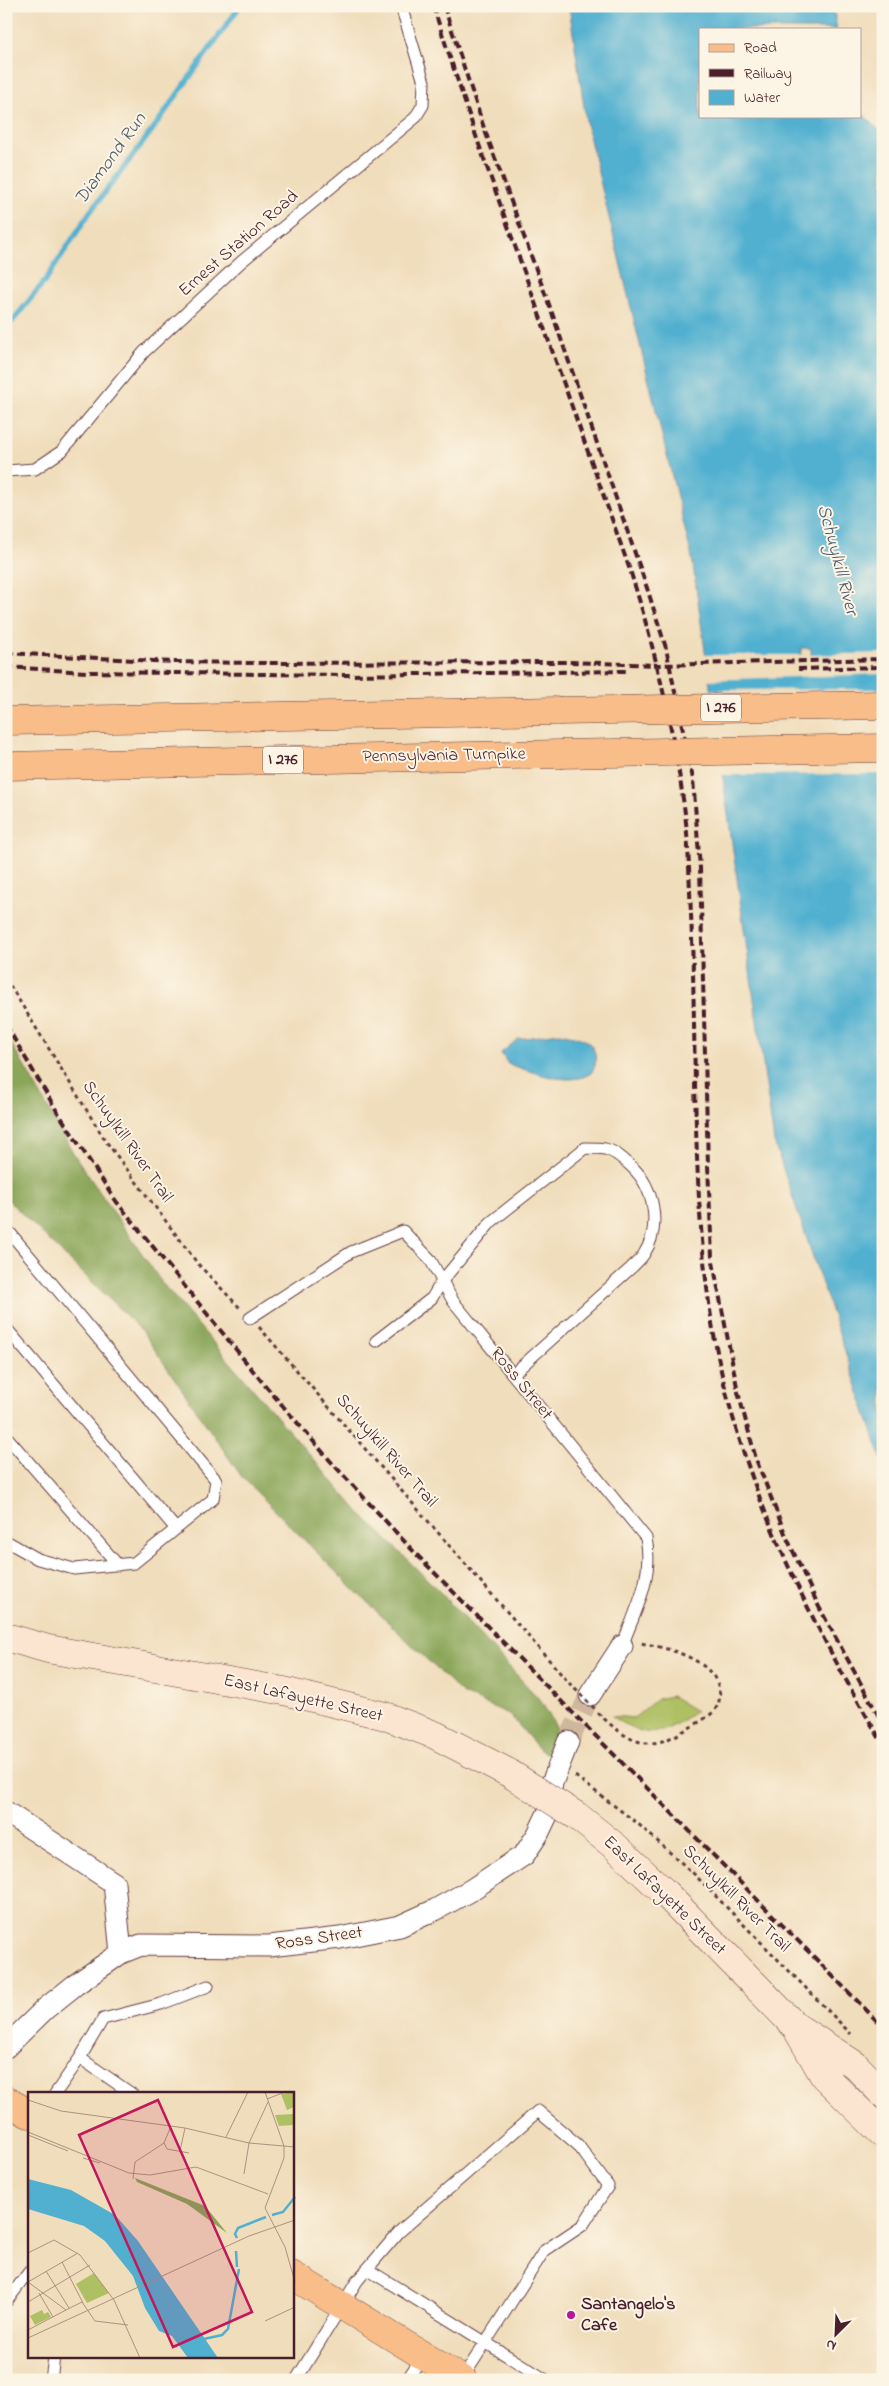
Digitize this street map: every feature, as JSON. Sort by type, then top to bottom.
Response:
[{"type":"main road","name":"I 276","points":[[6,721],[883,705]]},
{"type":"main road","name":"Pennsylvania Turnpike","points":[[6,766],[883,748]]},
{"type":"main road","points":[[294,2276],[463,2379]]},
{"type":"street","name":"East Lafayette Street","points":[[6,1636],[48,1649],[284,1691],[376,1714],[435,1735],[509,1773],[577,1816],[617,1848],[664,1892],[794,2026],[824,2076],[883,2134]]},
{"type":"street","name":"Ross Street","points":[[593,1703],[622,1646]]},
{"type":"street","name":"Ross Street","points":[[6,2047],[45,2009],[120,1953],[141,1945],[269,1946],[340,1938],[400,1926],[471,1890],[524,1855],[538,1834],[548,1813],[552,1783],[568,1742]]},
{"type":"street","points":[[6,1812],[114,1883],[120,1953]]},
{"type":"street","name":"East Lafayette Street","points":[[794,2026],[855,2065],[883,2094]]},
{"type":"lane","name":"Ernest Station Road","points":[[6,471],[34,469],[62,451],[144,352],[241,262],[415,118],[422,106],[424,82],[401,6]]},
{"type":"lane","points":[[376,1341],[432,1298],[442,1281],[491,1222],[585,1148],[605,1149],[621,1157],[638,1173],[647,1188],[654,1214],[650,1240],[644,1254],[513,1374]]},
{"type":"lane","points":[[6,1228],[216,1480],[213,1499],[134,1563],[74,1569],[38,1559],[6,1541]]},
{"type":"lane","name":"Ross Street","points":[[250,1318],[351,1252],[403,1231],[430,1259],[454,1301],[640,1528],[646,1538],[649,1573],[622,1646]]},
{"type":"lane","points":[[6,1328],[176,1529]]},
{"type":"lane","points":[[6,1436],[118,1565]]},
{"type":"lane","points":[[56,2092],[80,2058],[103,2019],[161,2004],[208,1986]]},
{"type":"lane","points":[[80,2058],[129,2092]]},
{"type":"lane","points":[[296,2380],[367,2269],[400,2232],[538,2111],[578,2145],[608,2186],[583,2225],[544,2252],[463,2379]]},
{"type":"lane","points":[[367,2269],[546,2380]]},
{"type":"lane","points":[[6,2302],[28,2273]]},
{"type":"lane","points":[[407,2380],[423,2355]]},
{"type":"lane","points":[[51,2380],[54,2358]]},
{"type":"path","name":"Schuylkill River Trail","points":[[6,980],[105,1140],[198,1264],[279,1349],[569,1683],[593,1703],[610,1725],[624,1734],[645,1743],[657,1742],[673,1737],[714,1710],[720,1700],[718,1685],[714,1678],[698,1663],[652,1645],[630,1643],[622,1646]]},
{"type":"path","name":"Schuylkill River Trail","points":[[558,1765],[637,1823],[694,1874],[857,2040]]},
{"type":"green space","points":[[6,1034],[75,1156],[162,1283],[357,1510],[437,1589],[540,1700],[562,1737],[553,1756],[540,1750],[509,1714],[463,1694],[345,1581],[242,1477],[142,1331],[6,1198]]},
{"type":"green space","points":[[671,1696],[696,1711],[673,1726],[663,1730],[645,1732],[625,1724],[612,1716],[634,1718],[657,1699]]},
{"type":"water","name":"Schuylkill River","points":[[569,6],[833,6],[837,28],[699,28],[699,118],[862,118],[862,113],[883,134],[883,1463],[774,1142],[692,558],[587,127]],"holes":[[[801,648],[811,648],[812,671],[802,672]]]},
{"type":"water","points":[[559,1033],[571,1035],[590,1044],[596,1059],[591,1073],[572,1079],[550,1077],[508,1064],[501,1053],[518,1039]]},
{"type":"pier","points":[[883,653],[883,674],[706,680],[703,655],[803,655],[804,669],[810,669],[809,655]]},
{"type":"pier","points":[[883,689],[883,774],[720,775],[708,690]]},
{"type":"waterway","name":"Diamond Run","points":[[6,329],[45,281],[90,212],[153,129],[240,6]]},
{"type":"tunnel","points":[[568,1742],[590,1695]]},
{"type":"railway","points":[[433,6],[477,139],[631,573],[655,656],[668,713],[679,770],[688,842],[693,964],[697,1162],[704,1261],[720,1368],[735,1425],[753,1481],[775,1535],[825,1642],[883,1744]]},
{"type":"railway","points":[[444,6],[484,128],[551,310],[666,648],[693,779],[700,868],[712,1257],[738,1392],[756,1459],[786,1536],[819,1607],[883,1724]]},
{"type":"railway","points":[[6,653],[173,662],[256,663],[567,662],[660,665],[883,659]]},
{"type":"railway","points":[[6,667],[87,672],[348,675],[626,671]]},
{"type":"railway","points":[[798,669],[883,667]]},
{"type":"railway","points":[[6,1025],[55,1108],[116,1201],[263,1383],[333,1464],[416,1554],[883,2027]]},
{"type":"place","name":"Santangelo's Cafe","points":[[571,2315]]}]
